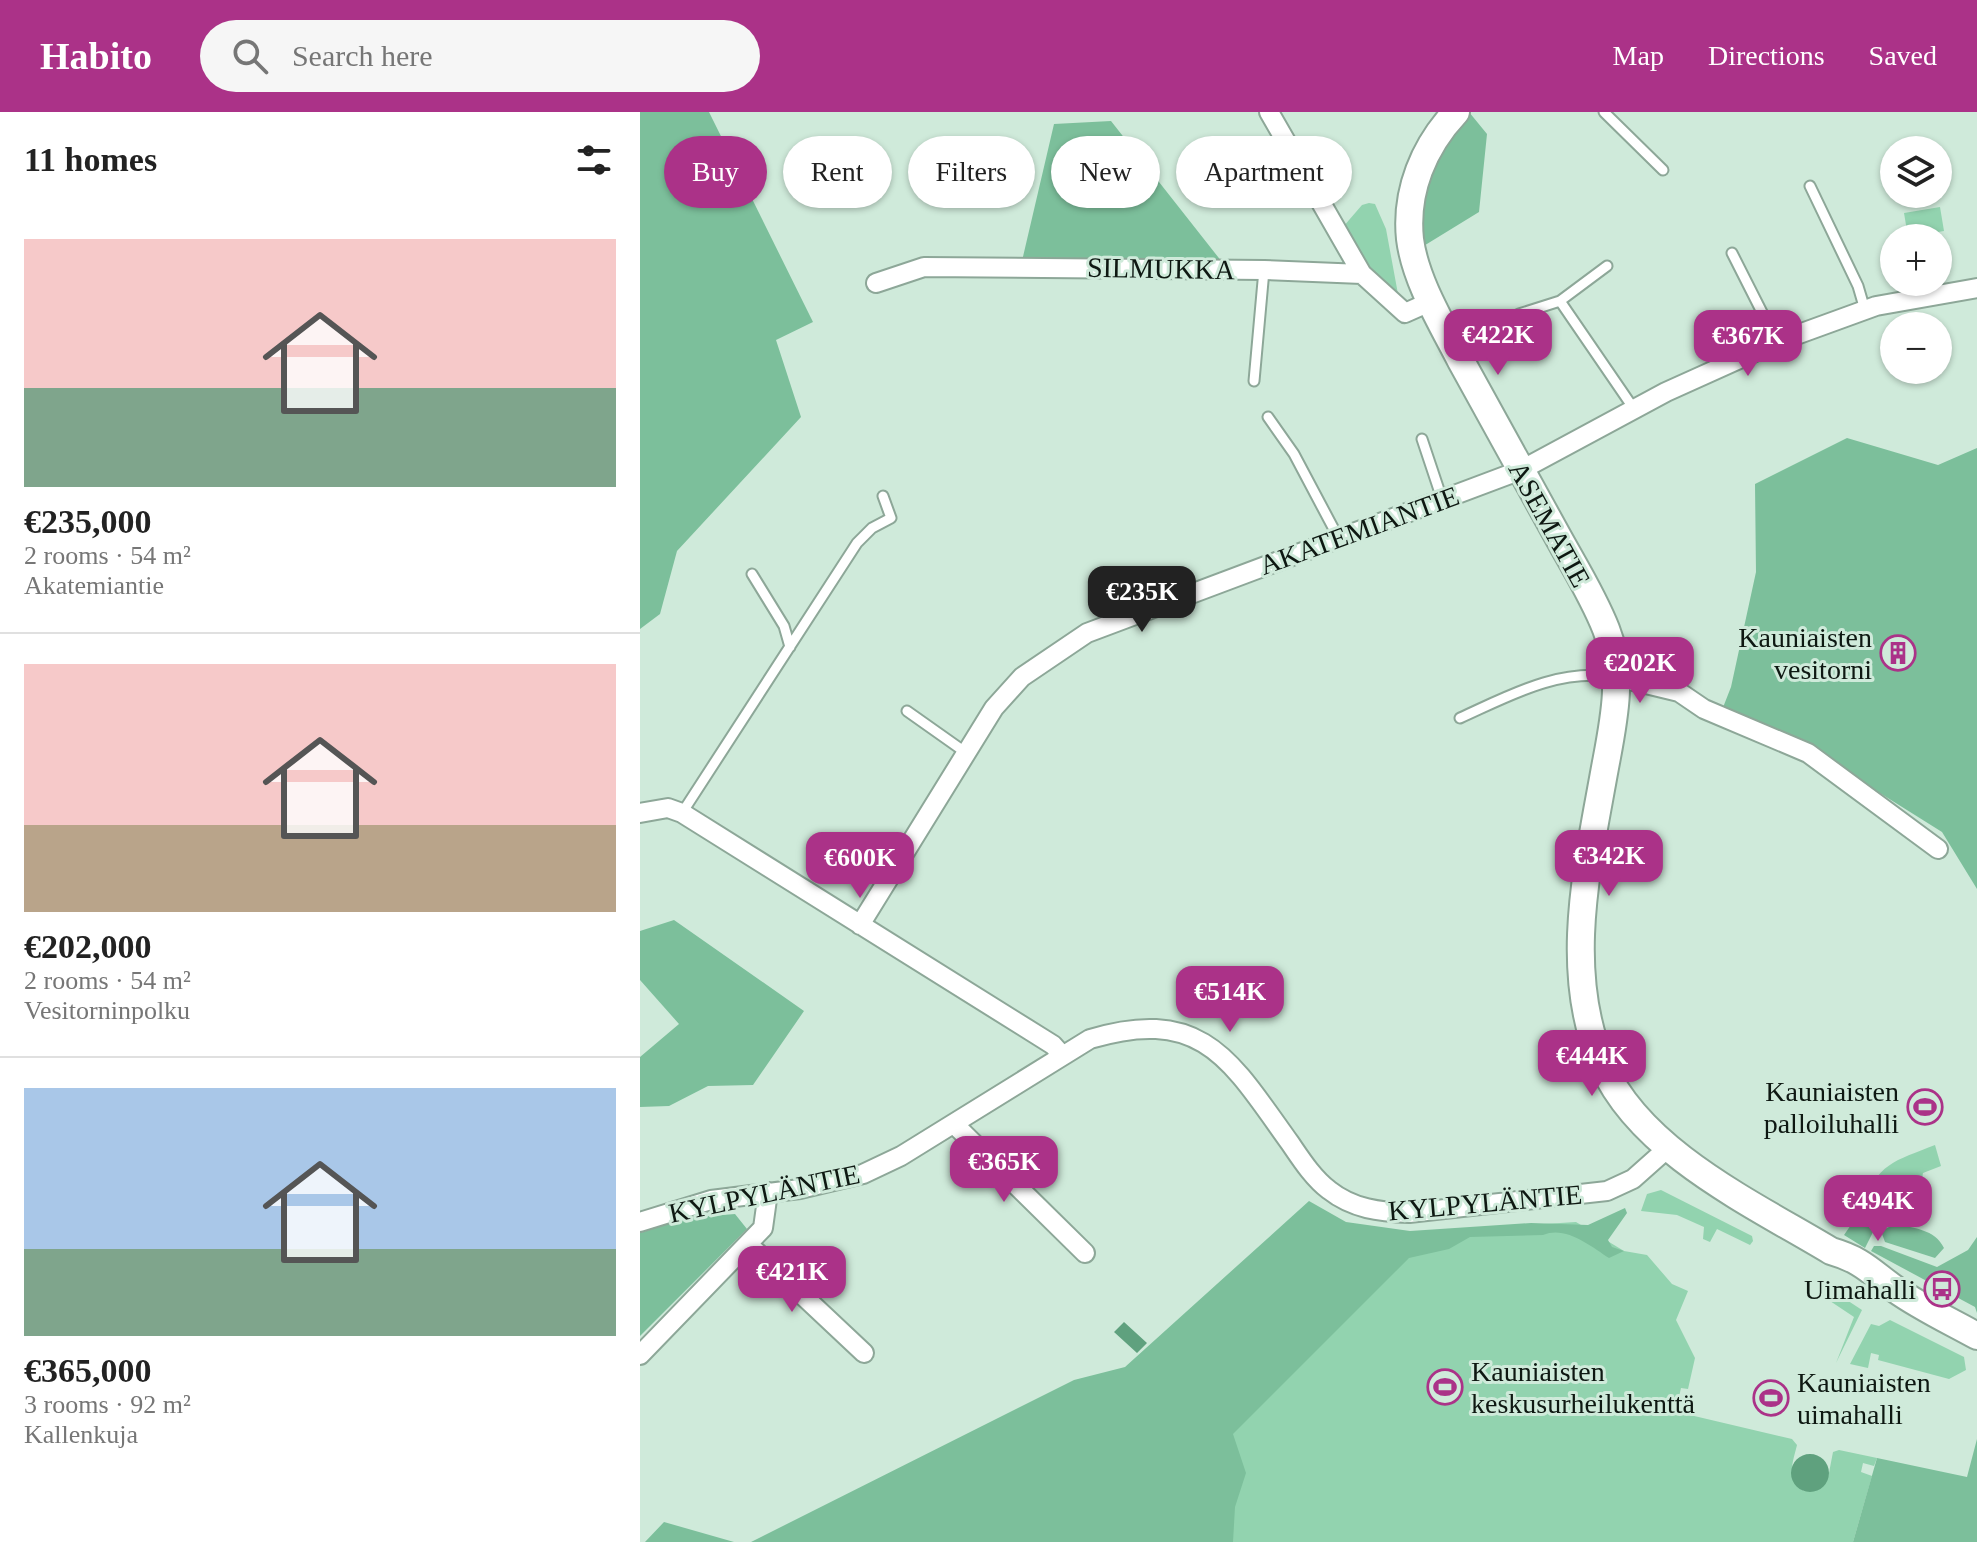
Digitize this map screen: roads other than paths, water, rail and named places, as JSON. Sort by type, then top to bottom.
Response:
[{"type":"street","points":[[1269,112],[1362,274],[1405,313],[1432,301]]},
{"type":"street","name":"ASEMATIE","points":[[1456,112],[1429,149],[1414,180],[1409,211],[1410,241],[1432,301],[1594,603],[1614,652],[1617,677],[1614,720],[1583,904],[1580,964],[1588,1010],[1630,1091],[1669,1147],[1831,1251],[1855,1258],[1878,1272],[1893,1288],[1977,1336]]},
{"type":"street","name":"SILMUKKA","points":[[876,283],[924,267],[1264,270],[1362,274]]},
{"type":"street","name":"AKATEMIANTIE","points":[[860,925],[994,708],[1022,677],[1087,633],[1521,470],[1634,409],[1777,342],[1865,310],[1977,288]]},
{"type":"street","points":[[1617,677],[1679,692],[1704,709],[1808,753],[1938,849]]},
{"type":"street","points":[[640,813],[668,808],[682,813],[1053,1045],[1062,1055]]},
{"type":"street","name":"KYLPYLÄNTIE","points":[[640,1222],[704,1202],[863,1174],[954,1124],[1062,1055],[1101,1036],[1153,1027],[1187,1035],[1212,1047],[1233,1065],[1327,1190],[1353,1205],[1381,1212],[1409,1213],[1607,1191],[1633,1179],[1669,1147]]},
{"type":"street","points":[[954,1124],[1085,1253]]},
{"type":"street","points":[[640,1355],[763,1228],[768,1192]]},
{"type":"street","points":[[748,1244],[864,1353]]},
{"type":"lane","points":[[1604,112],[1663,170]]},
{"type":"lane","points":[[1810,186],[1858,286],[1865,310]]},
{"type":"lane","points":[[1732,253],[1777,342]]},
{"type":"lane","points":[[1483,332],[1519,314],[1560,301],[1607,266]]},
{"type":"lane","points":[[1254,381],[1264,270]]},
{"type":"lane","points":[[1560,301],[1634,409]]},
{"type":"lane","points":[[1268,417],[1294,454],[1338,537]]},
{"type":"lane","points":[[1422,439],[1442,499]]},
{"type":"lane","points":[[682,813],[857,543],[872,528],[891,518],[883,496]]},
{"type":"lane","points":[[752,574],[784,626],[790,647]]},
{"type":"lane","points":[[1460,718],[1527,688],[1571,675],[1617,677]]},
{"type":"lane","points":[[907,711],[965,752]]},
{"type":"lane","points":[[1854,1214],[1878,1212]]},
{"type":"place","name":"Kauniaisten vesitorni","points":[[1898,653]]},
{"type":"place","name":"Kauniaisten palloiluhalli","points":[[1925,1107]]},
{"type":"place","name":"Uimahalli","points":[[1942,1289]]},
{"type":"place","name":"Kauniaisten keskusurheilukenttä","points":[[1445,1387]]},
{"type":"place","name":"Kauniaisten uimahalli","points":[[1771,1398]]}]
